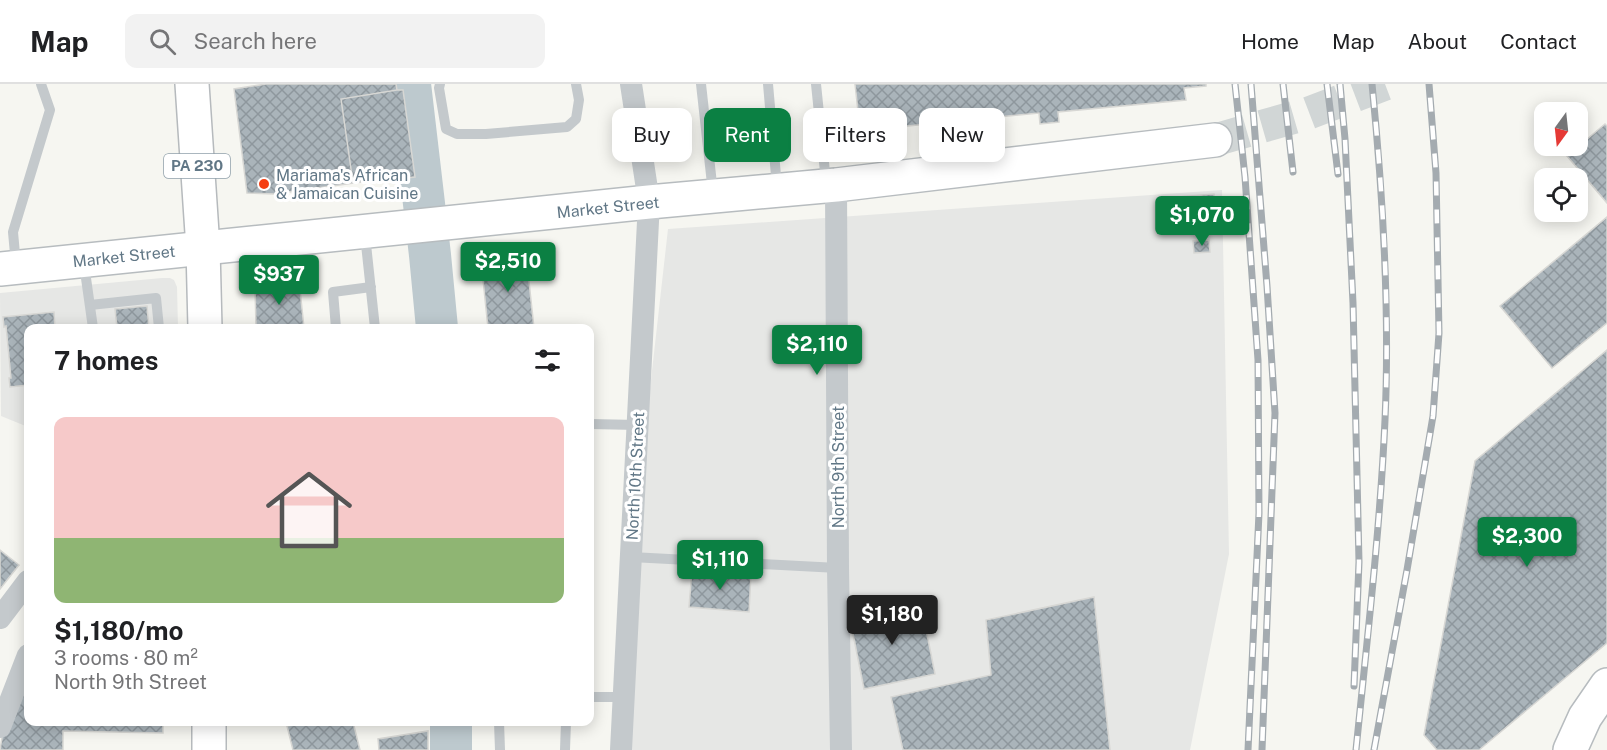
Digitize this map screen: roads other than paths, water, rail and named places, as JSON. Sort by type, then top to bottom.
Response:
[{"type":"main road","name":"PA 230","points":[[192,84],[203,248],[205,324]]},
{"type":"main road","name":"Market Street","points":[[8,268],[831,185],[1215,140]]},
{"type":"main road","points":[[1566,745],[1606,686]]},
{"type":"main road","points":[[209,726],[209,750]]},
{"type":"street","name":"North 10th Street","points":[[621,750],[649,202],[631,84]]},
{"type":"street","name":"North 9th Street","points":[[831,185],[841,750]]},
{"type":"street","points":[[0,618],[24,586]]},
{"type":"street","points":[[0,727],[24,665]]},
{"type":"lane","points":[[8,268],[14,232],[50,110],[40,84]]},
{"type":"lane","points":[[440,84],[446,129],[457,134],[486,134],[567,126],[576,119],[579,100],[576,84]]},
{"type":"lane","points":[[701,84],[713,196]]},
{"type":"lane","points":[[768,84],[777,190]]},
{"type":"lane","points":[[816,84],[831,185]]},
{"type":"lane","points":[[364,232],[375,324]]},
{"type":"lane","points":[[84,260],[92,324]]},
{"type":"lane","points":[[336,324],[333,292],[371,287]]},
{"type":"lane","points":[[90,305],[156,298],[159,324]]},
{"type":"lane","points":[[594,424],[638,425]]},
{"type":"lane","points":[[631,557],[838,568]]},
{"type":"lane","points":[[594,696],[623,697]]},
{"type":"lane","points":[[499,726],[500,750]]},
{"type":"lane","points":[[565,750],[566,726]]},
{"type":"waterway","points":[[410,84],[437,324]]},
{"type":"waterway","points":[[451,726],[451,750]]},
{"type":"tunnel","points":[[1215,140],[1309,113],[1385,84]]},
{"type":"railway","points":[[1235,84],[1245,177],[1258,360],[1259,513],[1248,750]]},
{"type":"railway","points":[[1251,84],[1275,413],[1262,750]]},
{"type":"railway","points":[[1283,84],[1293,172]]},
{"type":"railway","points":[[1327,84],[1338,174]]},
{"type":"railway","points":[[1340,84],[1353,303],[1359,562],[1354,686]]},
{"type":"railway","points":[[1356,750],[1373,585],[1385,420],[1387,336],[1385,252],[1372,84]]},
{"type":"railway","points":[[1374,750],[1433,416],[1439,333],[1436,173],[1429,84]]},
{"type":"place","name":"Mariama's African & Jamaican Cuisine","points":[[264,184]]}]
